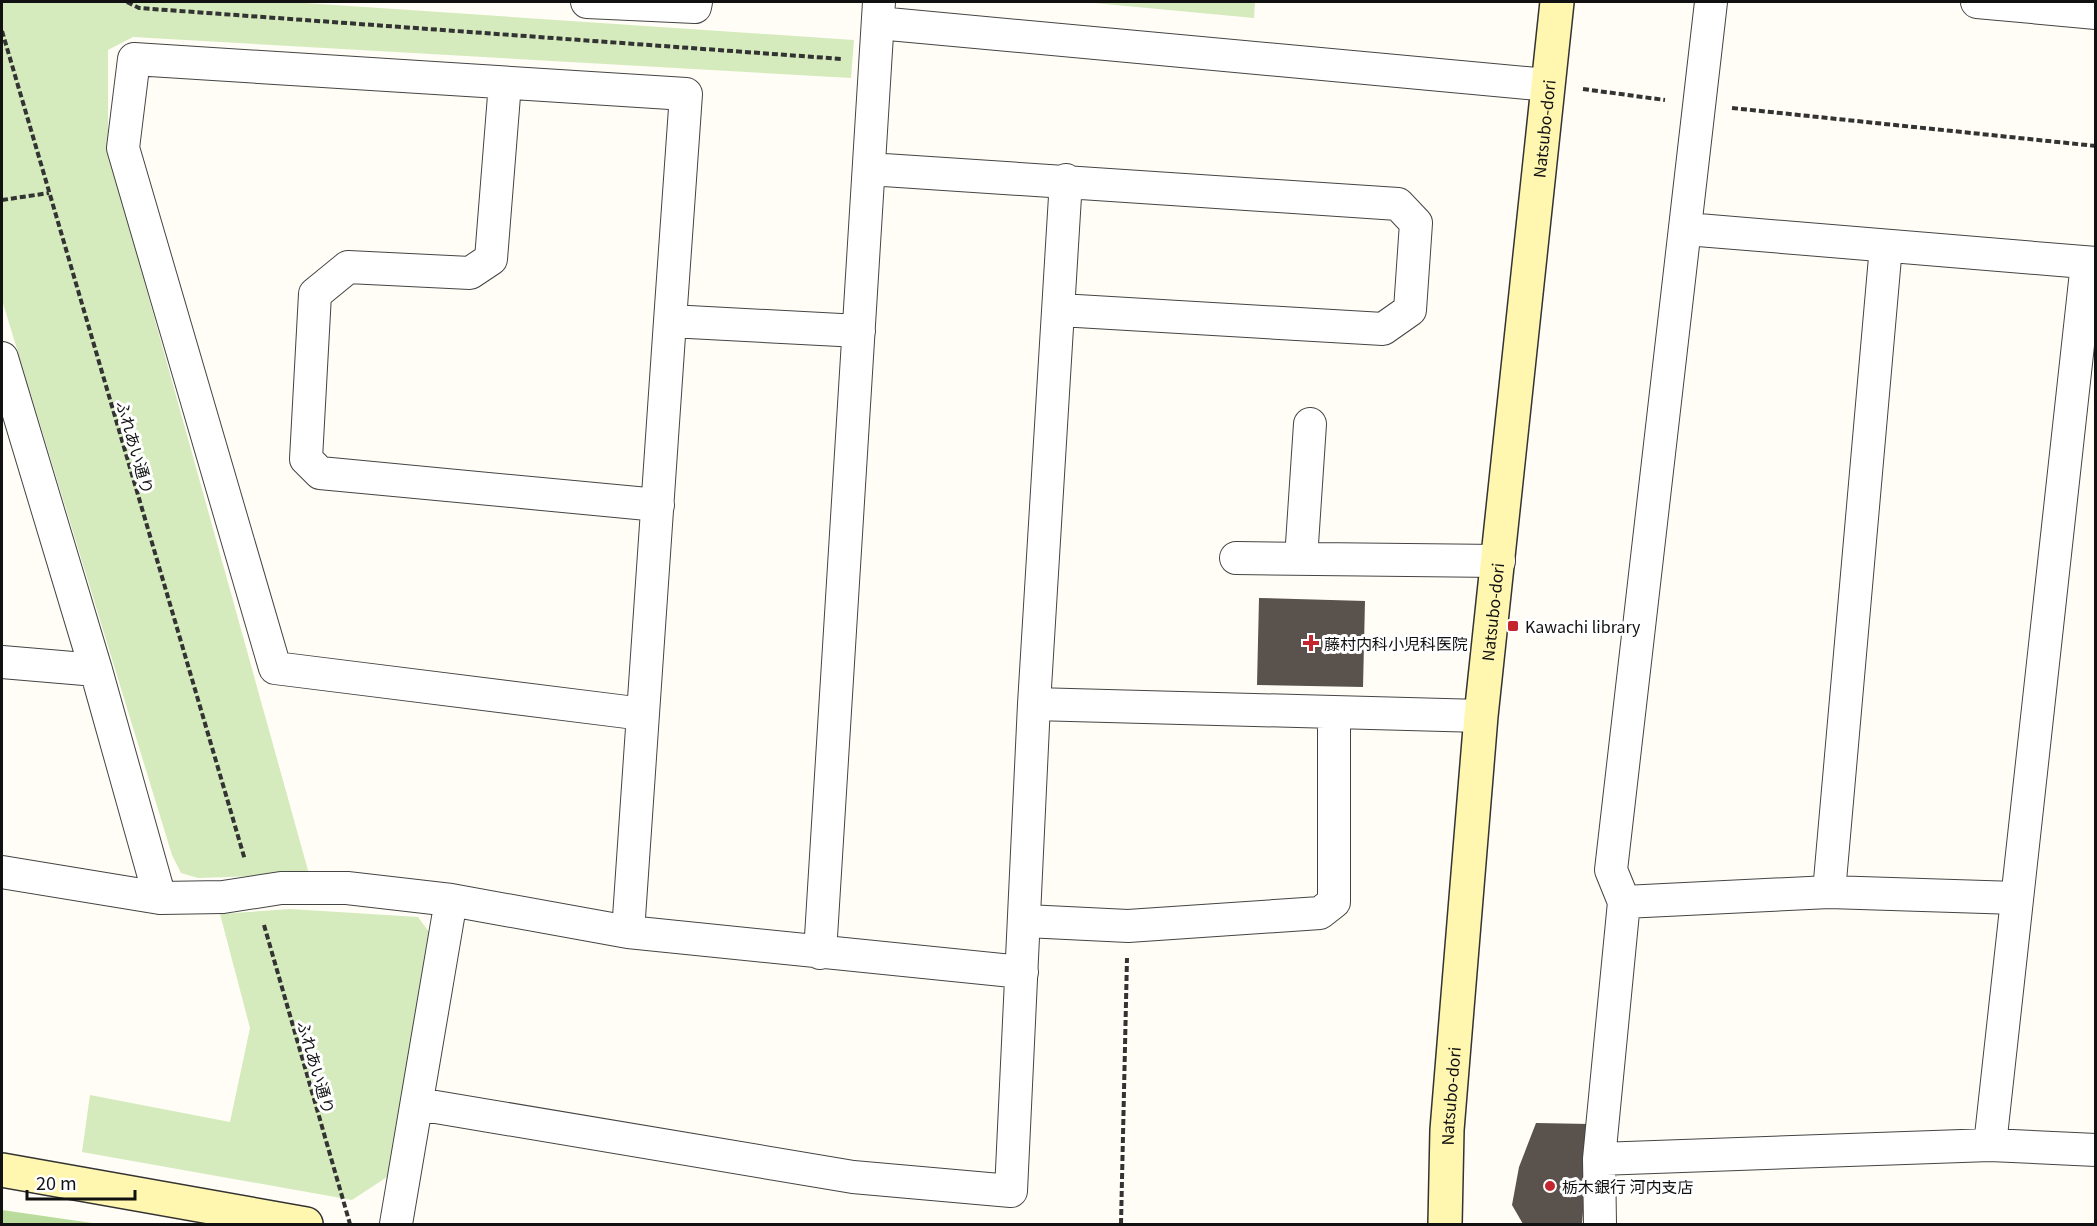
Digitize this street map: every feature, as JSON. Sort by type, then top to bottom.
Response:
[{"type":"street","points":[[587,2],[695,7],[696,2]]},
{"type":"street","name":"Natsubo-dori","points":[[1445,1224],[1448,1119],[1481,716],[1557,2]]},
{"type":"street","points":[[1600,1224],[1599,1160],[1624,902],[1611,870],[1711,2]]},
{"type":"street","points":[[1977,2],[2096,13]]},
{"type":"street","points":[[820,953],[879,12],[1548,85]]},
{"type":"street","points":[[628,932],[686,94],[134,59],[123,148],[275,668],[643,714]]},
{"type":"street","points":[[505,83],[491,259],[470,273],[348,267],[315,294],[306,459],[320,473],[658,505]]},
{"type":"street","points":[[869,169],[1066,180],[1398,204],[1416,223],[1410,310],[1383,329],[1060,310]]},
{"type":"street","points":[[418,1104],[853,1177],[1011,1191],[1026,921],[1034,704],[1060,310],[1066,180]]},
{"type":"street","points":[[1686,229],[2091,263],[2016,898],[1990,1145]]},
{"type":"street","points":[[1828,892],[1886,246]]},
{"type":"street","points":[[670,321],[859,331]]},
{"type":"street","points":[[2,358],[96,670],[160,898]]},
{"type":"street","points":[[1300,559],[1310,424]]},
{"type":"street","points":[[1236,558],[1498,561]]},
{"type":"street","points":[[2,662],[96,670]]},
{"type":"street","points":[[1034,704],[1334,714],[1481,716]]},
{"type":"street","points":[[1026,921],[1128,926],[1320,913],[1334,902],[1334,714]]},
{"type":"street","points":[[2,872],[160,898],[223,897],[281,888],[347,888],[451,900],[628,932],[1022,972]]},
{"type":"street","points":[[1624,902],[1828,892],[2016,898]]},
{"type":"street","points":[[396,1224],[451,900]]},
{"type":"street","points":[[1599,1160],[1990,1145],[2096,1150]]},
{"type":"street","points":[[2,1170],[306,1224]]},
{"type":"path","points":[[127,2],[139,8],[876,62]]},
{"type":"path","name":"ふれあい通り","points":[[2,31],[248,869]]},
{"type":"path","points":[[1548,85],[1700,104],[2096,146]]},
{"type":"path","points":[[2,200],[49,193]]},
{"type":"path","name":"ふれあい通り","points":[[261,917],[350,1224]]},
{"type":"path","points":[[1121,1224],[1128,926]]},
{"type":"green space","points":[[2,2],[290,2],[854,40],[851,78],[133,37],[108,50],[108,151],[309,874],[198,878],[181,873],[172,855],[2,300]]},
{"type":"green space","points":[[1083,2],[1255,2],[1254,18]]},
{"type":"green space","points":[[290,909],[418,917],[432,936],[387,1177],[352,1200],[82,1152],[90,1095],[230,1122],[250,1028],[220,914]]},
{"type":"green space","points":[[2,1210],[99,1224],[2,1224]]},
{"type":"building","name":"藤村内科小児科医院","points":[[1259,598],[1365,601],[1363,687],[1257,685]]},
{"type":"building","name":"栃木銀行 河内支店","points":[[1536,1123],[1590,1124],[1582,1224],[1523,1224],[1512,1205],[1519,1167]]},
{"type":"place","name":"Kawachi library","points":[[1513,626]]},
{"type":"place","name":"藤村内科小児科医院","points":[[1311,643]]},
{"type":"place","name":"栃木銀行 河内支店","points":[[1550,1186]]}]
